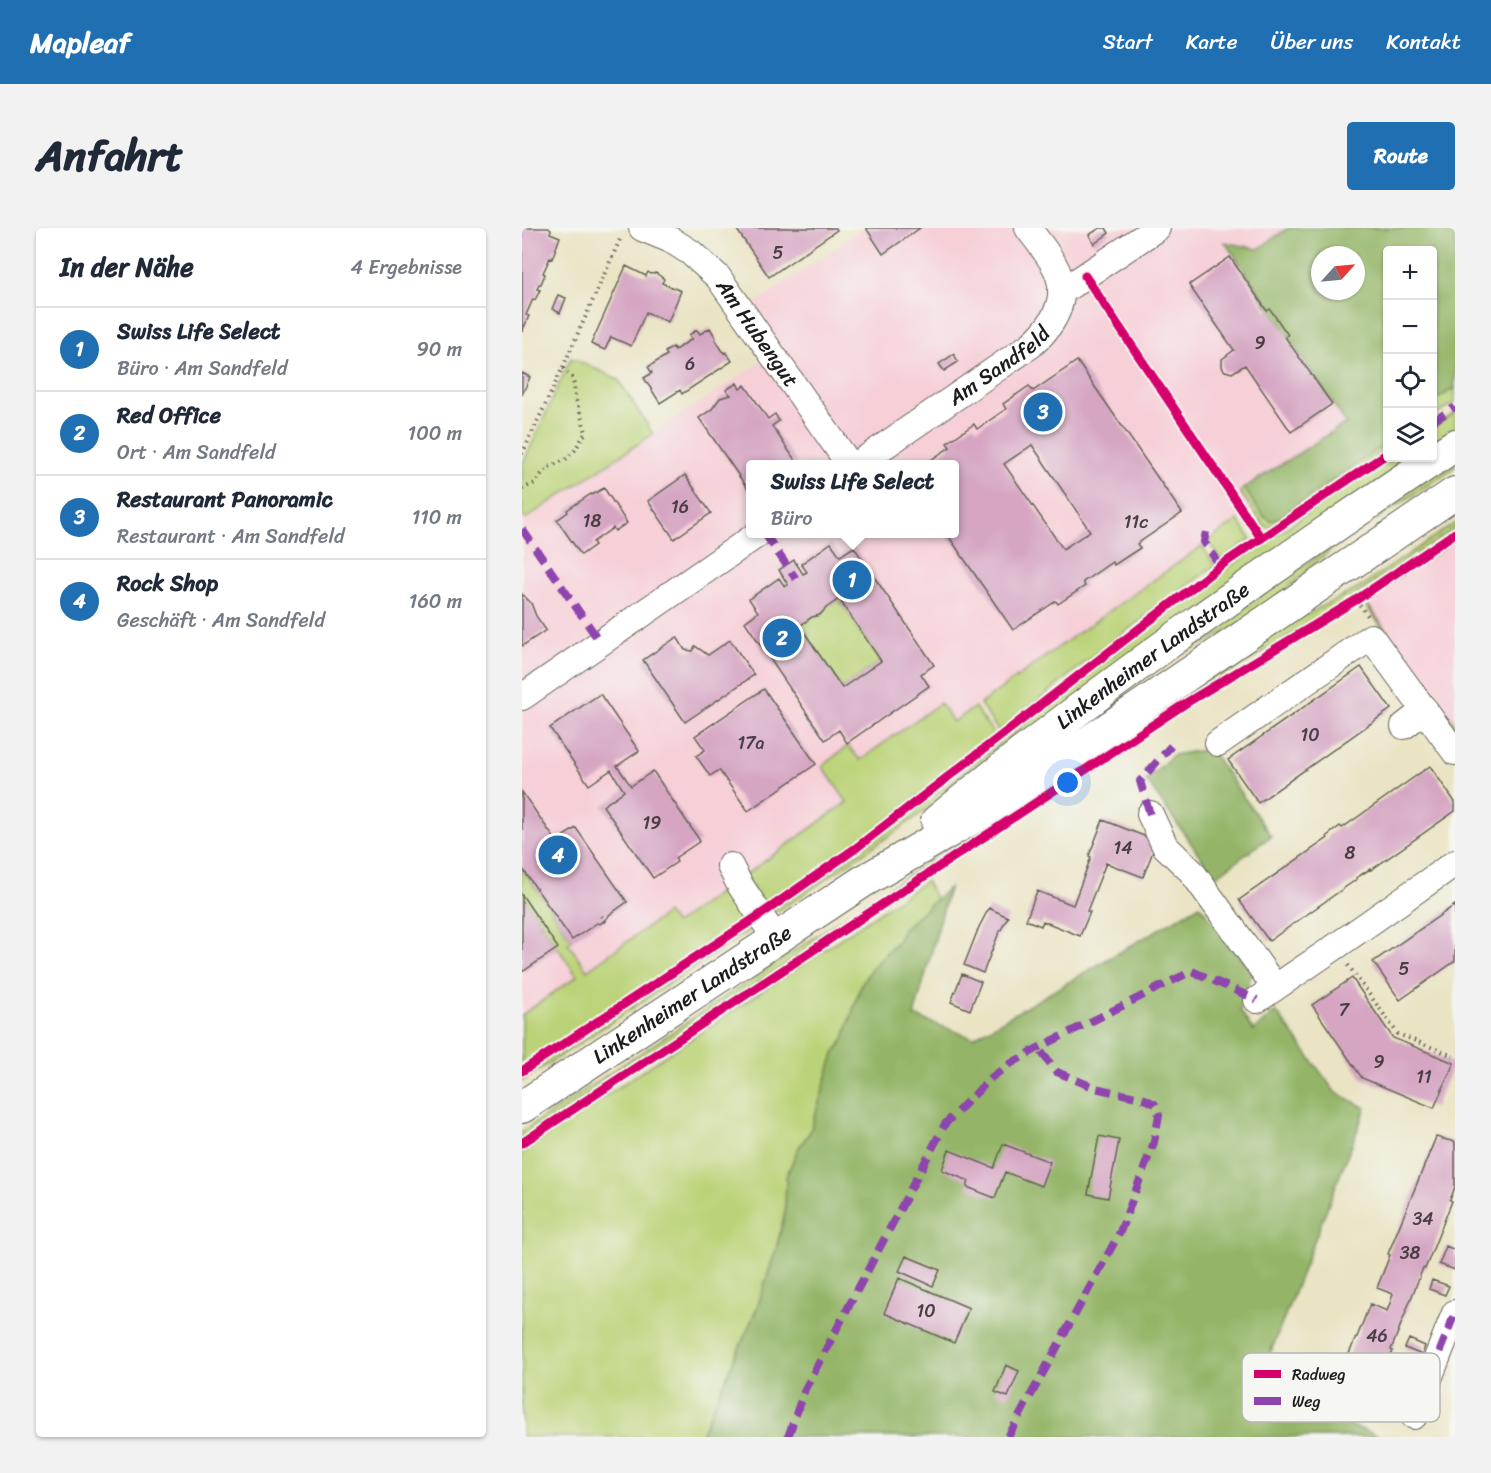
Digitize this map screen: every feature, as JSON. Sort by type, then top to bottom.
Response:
[{"type":"main road","name":"Linkenheimer Landstraße","points":[[862,882],[986,781],[1132,669],[1455,445]]},
{"type":"main road","name":"Linkenheimer Landstraße","points":[[522,1107],[862,882],[1000,802],[1455,493]]},
{"type":"street","name":"Am Hubengut","points":[[642,228],[671,240],[690,252],[718,278],[845,460]]},
{"type":"street","points":[[1028,228],[1053,263],[1059,276],[1061,292],[1157,228]]},
{"type":"street","name":"Am Sandfeld","points":[[865,460],[1031,345],[1051,323],[1060,305],[1061,292]]},
{"type":"street","points":[[522,697],[752,538]]},
{"type":"street","points":[[1218,743],[1371,637],[1455,752]]},
{"type":"street","points":[[1404,726],[1425,710]]},
{"type":"street","points":[[1150,814],[1165,846],[1192,872],[1266,994],[1455,863]]},
{"type":"street","points":[[730,866],[776,939]]},
{"type":"street","points":[[1439,1353],[1455,1313]]},
{"type":"path","points":[[522,454],[625,228]]},
{"type":"path","points":[[522,489],[535,483],[549,467],[565,460],[575,450],[585,432],[572,378],[563,367]]},
{"type":"path","points":[[601,916],[607,925]]},
{"type":"path","points":[[1335,947],[1398,1034],[1453,1056]]},
{"type":"shaded area","points":[[864,228],[1288,228],[1258,249],[1225,243],[1346,423],[1240,492],[1252,510],[953,722],[940,703],[859,761],[848,746],[847,802],[675,925],[667,914],[522,1015],[522,521],[780,349],[751,306]]},
{"type":"shaded area","points":[[1455,540],[1455,723],[1364,600]]},
{"type":"green space","points":[[1288,228],[1455,228],[1455,388],[1437,399],[1437,246],[1383,246],[1383,446],[1271,521],[1259,511],[1244,488],[1346,423],[1225,242],[1258,249]]},
{"type":"green space","points":[[571,358],[618,379],[653,434],[525,519],[522,515],[522,466]]},
{"type":"green space","points":[[1455,388],[1455,402],[1437,414],[1437,399]]},
{"type":"green space","points":[[1455,413],[1455,429],[1437,441],[1437,425]]},
{"type":"green space","points":[[1383,446],[1383,452],[1270,528],[1264,526],[1240,492],[1244,488],[1265,518]]},
{"type":"green space","points":[[1455,458],[1455,467],[1334,547],[1267,606],[1232,629],[1181,653]]},
{"type":"green space","points":[[1383,461],[1406,462],[898,830],[780,910],[769,912],[844,862],[926,802],[1213,578]]},
{"type":"green space","points":[[1238,520],[1251,539],[1221,560],[1208,541]]},
{"type":"green space","points":[[1455,523],[1455,528],[1329,613],[1207,685],[522,1139],[522,1132],[1268,636],[1357,589]]},
{"type":"green space","points":[[1455,538],[1364,600],[1455,723],[1455,729],[1362,600]]},
{"type":"green space","points":[[1202,546],[1215,565],[1097,653],[999,732],[980,704]]},
{"type":"green space","points":[[839,599],[881,661],[842,688],[800,626],[812,617],[821,614]]},
{"type":"green space","points":[[940,703],[953,722],[975,707],[995,736],[856,846],[765,907],[744,876],[847,802],[822,766],[848,746],[860,760]]},
{"type":"green space","points":[[1210,749],[1271,836],[1215,877],[1146,780],[1173,755]]},
{"type":"green space","points":[[522,868],[572,940],[568,943],[587,970],[667,913],[675,924],[730,885],[752,917],[522,1068],[522,1015],[577,976],[522,895]]},
{"type":"green space","points":[[926,881],[936,899],[903,929],[898,940],[871,969],[861,985],[844,1039],[834,1054],[810,1132],[798,1149],[786,1177],[785,1213],[757,1308],[700,1437],[522,1437],[522,1152]]},
{"type":"green space","points":[[949,888],[914,1016],[973,1038],[1200,905],[1252,973],[1240,1010],[1253,1031],[1276,1011],[1335,1092],[1366,1108],[1270,1353],[1242,1353],[1242,1422],[1341,1422],[1381,1437],[700,1437],[757,1308],[785,1213],[786,1177],[798,1149],[810,1132],[834,1054],[844,1039],[861,985],[871,969],[898,940],[903,929]]},
{"type":"green space","points":[[753,924],[747,932],[522,1081],[522,1074]]},
{"type":"building","points":[[522,228],[548,228],[551,230],[550,233],[560,237],[552,259],[550,258],[543,273],[545,274],[537,289],[540,290],[526,315],[529,316],[522,332]]},
{"type":"building","points":[[740,228],[836,228],[837,230],[769,277],[737,230]]},
{"type":"building","points":[[866,228],[920,228],[883,254]]},
{"type":"building","points":[[1100,228],[1106,228],[1109,233],[1094,244],[1089,235]]},
{"type":"building","points":[[1230,257],[1267,311],[1270,309],[1288,335],[1285,337],[1332,404],[1291,432],[1245,365],[1232,373],[1223,369],[1222,359],[1234,350],[1189,285]]},
{"type":"building","points":[[626,266],[646,276],[648,272],[656,273],[664,279],[662,283],[681,291],[668,322],[646,312],[631,346],[611,337],[605,350],[591,344]]},
{"type":"building","points":[[558,295],[566,298],[560,313],[552,309]]},
{"type":"building","points":[[710,328],[724,353],[726,352],[732,361],[682,394],[680,390],[660,403],[644,378],[652,373],[648,367],[667,355],[665,352],[673,347],[675,350],[692,339],[689,335],[697,330],[700,334]]},
{"type":"building","points":[[954,354],[958,362],[944,371],[939,364]]},
{"type":"building","points":[[1077,361],[1182,513],[1137,544],[1140,548],[1114,565],[1112,562],[1083,582],[1085,586],[1058,604],[1056,601],[1013,630],[950,538],[959,538],[959,460],[931,460],[950,447],[947,443],[974,424],[977,429],[1006,409],[1003,404],[1029,386],[1033,391]],"holes":[[[1032,445],[1090,531],[1063,549],[1004,464]]]},
{"type":"building","points":[[522,373],[530,377],[522,395]]},
{"type":"building","points":[[737,383],[740,389],[745,385],[768,419],[775,414],[779,421],[772,426],[795,460],[746,460],[746,486],[699,418],[712,409],[720,398],[731,395],[726,390]]},
{"type":"building","points":[[685,475],[711,513],[674,539],[648,501]]},
{"type":"building","points":[[604,488],[627,523],[615,531],[613,528],[593,542],[595,545],[581,555],[557,520],[568,512],[567,510]]},
{"type":"building","points":[[831,543],[840,556],[854,547],[934,665],[921,674],[929,686],[847,743],[839,730],[825,740],[745,622],[758,612],[749,599],[779,578],[785,587],[788,585],[779,570],[794,560],[803,574],[807,572],[801,564]],"holes":[[[839,599],[881,661],[842,688],[800,626],[812,617],[820,615]]]},
{"type":"building","points":[[522,594],[531,603],[536,616],[546,630],[522,646]]},
{"type":"building","points":[[677,637],[685,650],[693,651],[695,646],[708,655],[730,640],[754,675],[685,722],[643,660]]},
{"type":"building","points":[[1361,667],[1391,709],[1258,803],[1228,760]]},
{"type":"building","points":[[764,689],[816,764],[748,811],[719,770],[710,776],[696,756],[705,750],[695,736]]},
{"type":"building","points":[[600,694],[639,751],[617,766],[631,786],[653,771],[700,841],[675,858],[677,862],[653,878],[603,806],[624,791],[611,770],[589,785],[550,728]]},
{"type":"building","points":[[1430,766],[1455,802],[1455,811],[1269,941],[1239,900],[1328,838],[1327,836],[1340,826],[1342,828]]},
{"type":"building","points":[[522,792],[556,841],[576,828],[627,902],[600,924],[597,923],[572,940],[522,868]]},
{"type":"building","points":[[1103,820],[1157,841],[1143,877],[1106,863],[1080,936],[1043,921],[1041,926],[1026,920],[1037,891],[1073,905]]},
{"type":"building","points":[[522,895],[558,948],[522,972]]},
{"type":"building","points":[[1455,905],[1455,961],[1400,1000],[1373,962]]},
{"type":"building","points":[[989,908],[1008,917],[983,973],[964,965]]},
{"type":"building","points":[[962,974],[981,982],[970,1010],[951,1002]]},
{"type":"building","points":[[1352,978],[1393,1038],[1454,1063],[1434,1108],[1362,1078],[1312,1005]]},
{"type":"building","points":[[1099,1136],[1119,1140],[1108,1198],[1088,1194]]},
{"type":"building","points":[[1436,1137],[1455,1142],[1455,1187],[1450,1200],[1452,1201],[1425,1269],[1423,1268],[1391,1350],[1392,1353],[1349,1353],[1370,1304],[1387,1311],[1393,1294],[1377,1288],[1390,1255],[1388,1254]]},
{"type":"building","points":[[1003,1144],[1050,1162],[1041,1186],[1005,1172],[995,1198],[967,1187],[969,1181],[942,1170],[949,1150],[994,1168]]},
{"type":"building","points":[[1446,1246],[1455,1250],[1455,1270],[1439,1264]]},
{"type":"building","points":[[906,1256],[940,1270],[933,1286],[899,1271]]},
{"type":"building","points":[[899,1278],[969,1308],[954,1343],[884,1313]]},
{"type":"building","points":[[1432,1280],[1449,1286],[1445,1295],[1429,1289]]},
{"type":"building","points":[[1409,1339],[1425,1346],[1423,1353],[1405,1348]]},
{"type":"building","points":[[1006,1365],[1019,1371],[1008,1397],[995,1392]]},
{"type":"marked path","points":[[1437,419],[1455,407]]},
{"type":"marked path","points":[[522,529],[600,642]]},
{"type":"marked path","points":[[1206,532],[1204,542],[1220,566]]},
{"type":"marked path","points":[[768,538],[796,579]]},
{"type":"marked path","points":[[1150,814],[1140,781],[1171,746]]},
{"type":"marked path","points":[[788,1437],[805,1389],[945,1124],[992,1077],[1038,1048],[1192,971],[1257,1000]]},
{"type":"marked path","points":[[1008,1437],[1120,1232],[1154,1142],[1159,1115],[1155,1104],[1145,1099],[1095,1088],[1057,1072],[1038,1048]]},
{"type":"marked path","points":[[1439,1353],[1455,1313]]},
{"type":"cycle path","points":[[1085,276],[1261,538]]},
{"type":"cycle path","points":[[522,1071],[760,915],[856,848],[1220,566],[1383,456]]},
{"type":"cycle path","points":[[522,1143],[1186,703],[1356,600],[1455,533]]},
{"type":"place","name":"Restaurant Panoramic","points":[[1043,412]]},
{"type":"place","name":"Swiss Life Select","points":[[852,580]]},
{"type":"place","name":"Red Office","points":[[782,638]]},
{"type":"place","name":"Rock Shop","points":[[558,855]]}]
